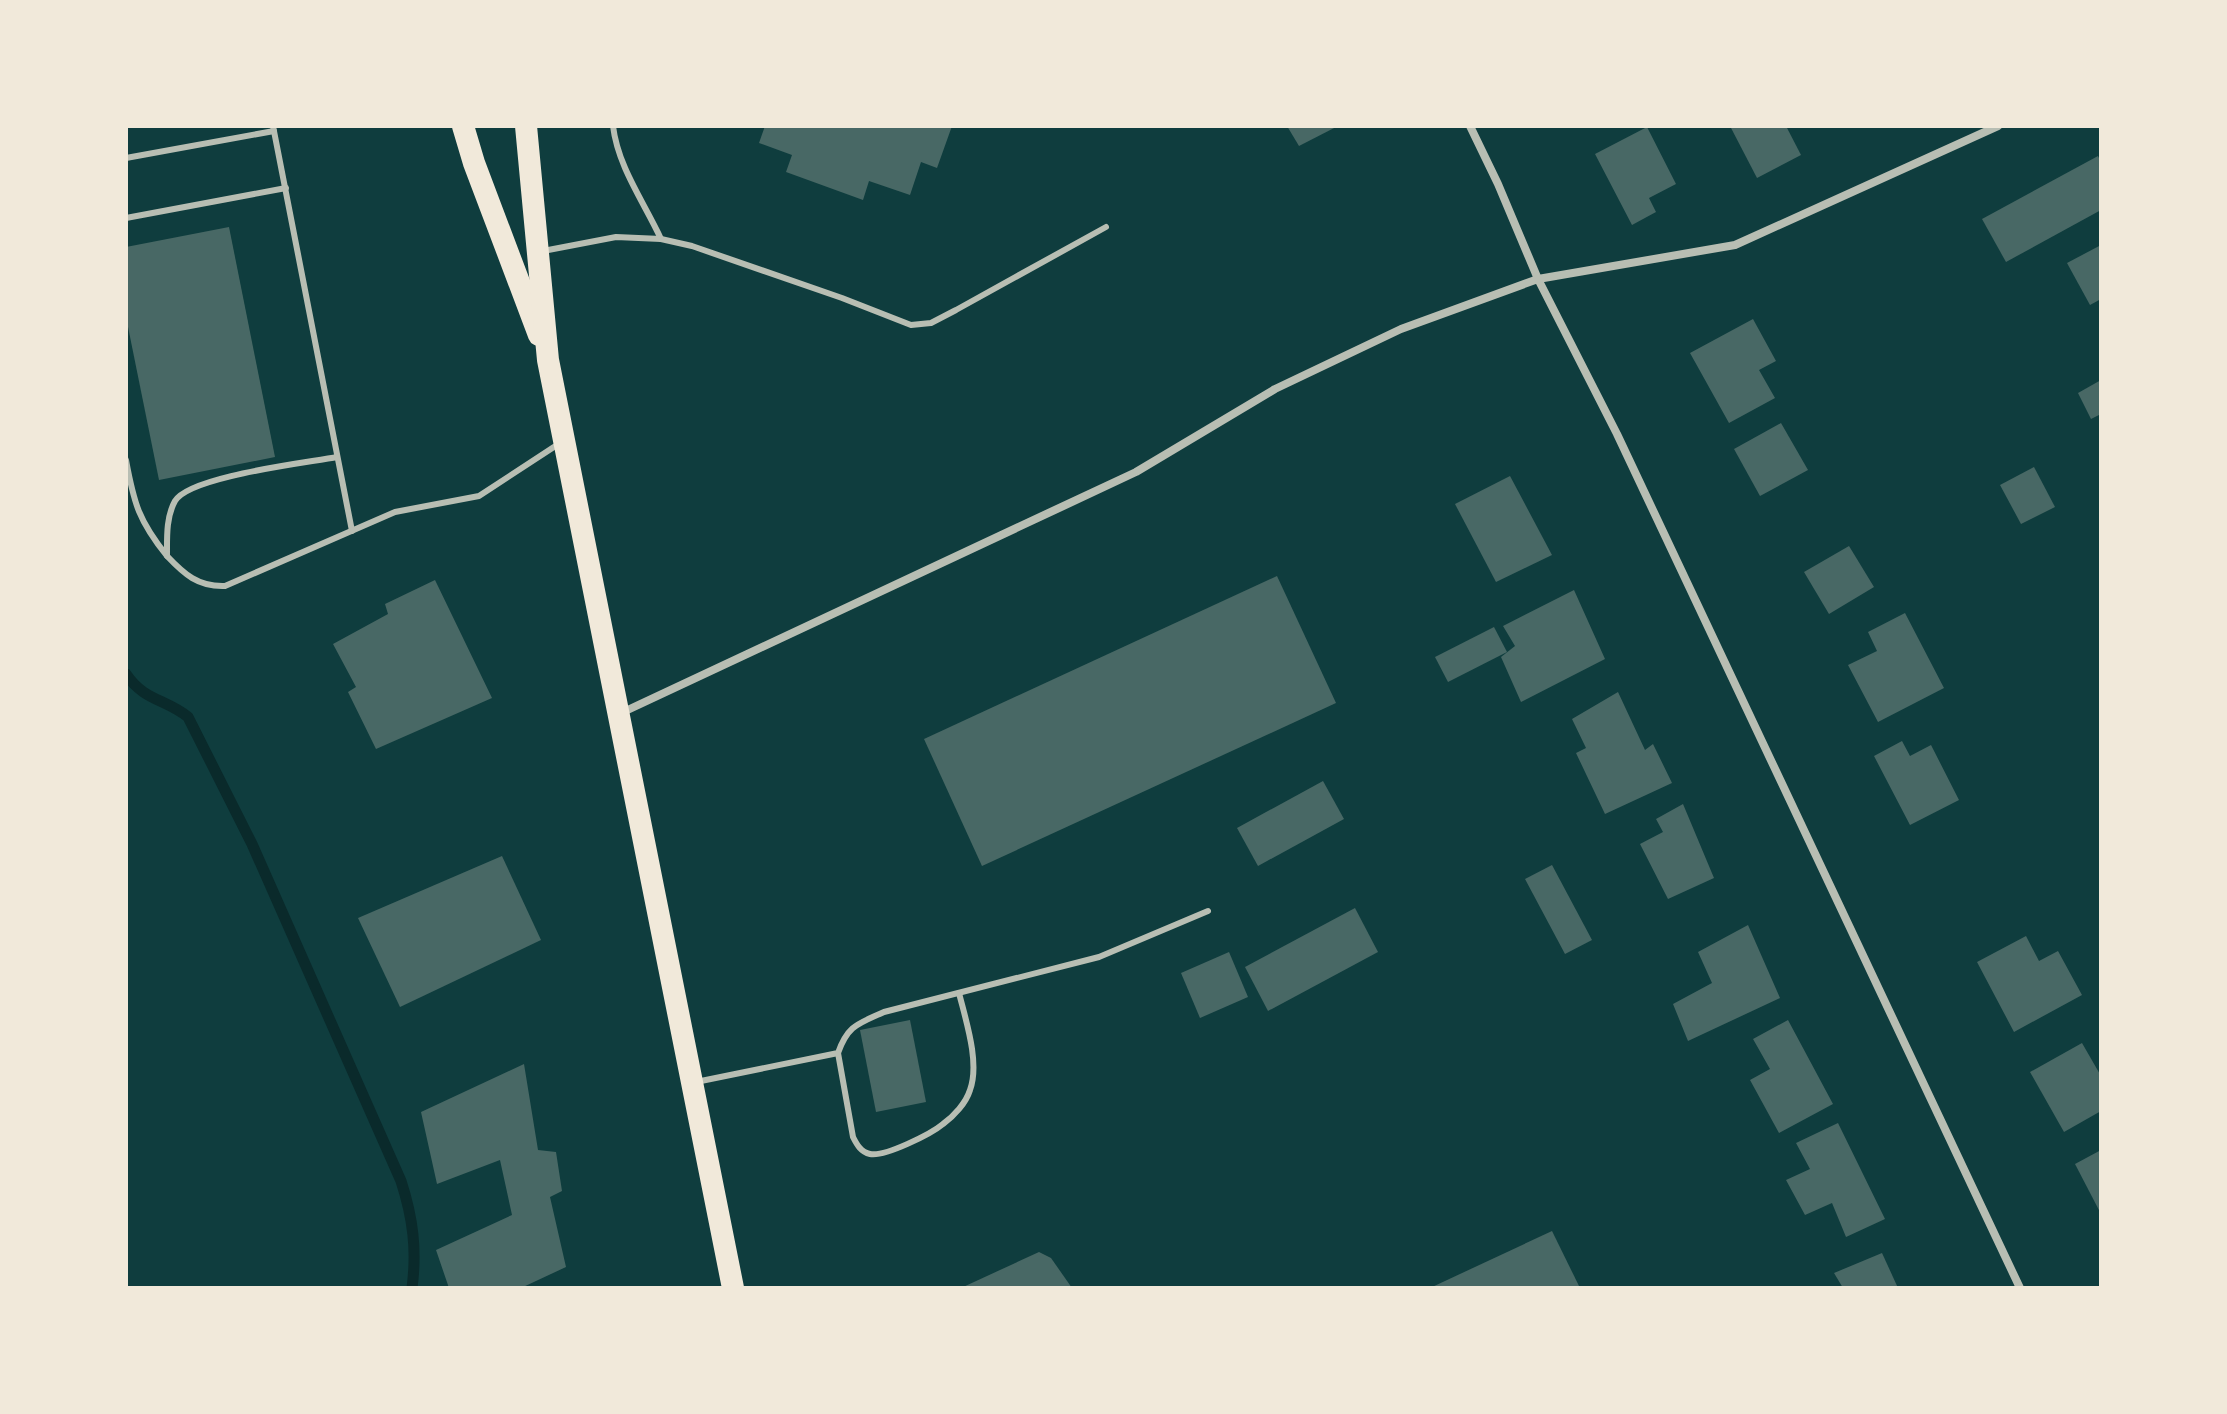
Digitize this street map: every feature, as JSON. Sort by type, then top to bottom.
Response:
[{"type":"highway","points":[[463,126],[548,360]]},
{"type":"highway","points":[[526,126],[548,360],[733,1288]]},
{"type":"street","points":[[1470,126],[1538,279],[1617,434],[2020,1288]]},
{"type":"street","points":[[619,714],[1136,472],[1303,374],[1401,329],[1538,279],[1735,245],[1998,126]]},
{"type":"lane","points":[[613,126],[615,141],[627,172],[661,239]]},
{"type":"lane","points":[[126,158],[273,128],[352,531]]},
{"type":"lane","points":[[126,218],[286,188]]},
{"type":"lane","points":[[509,257],[616,237],[661,239],[707,251],[911,325],[931,323],[1106,227]]},
{"type":"lane","points":[[126,460],[133,499],[144,527],[187,577],[212,586],[225,586],[395,512],[479,496],[564,439]]},
{"type":"lane","points":[[167,556],[168,526],[176,499],[191,488],[220,478],[337,457]]},
{"type":"lane","points":[[959,993],[972,1046],[972,1088],[964,1103],[943,1125],[892,1151],[871,1154],[859,1148],[853,1137],[838,1053],[844,1036],[852,1027],[884,1012],[1099,957],[1208,911]]},
{"type":"lane","points":[[693,1082],[838,1053]]},
{"type":"building","points":[[765,126],[952,126],[937,168],[921,162],[910,195],[869,181],[863,200],[786,172],[792,155],[759,143]]},
{"type":"building","points":[[1287,126],[1338,126],[1299,146]]},
{"type":"building","points":[[1730,126],[1786,126],[1801,155],[1757,178]]},
{"type":"building","points":[[1647,127],[1676,184],[1649,198],[1656,212],[1632,225],[1595,154]]},
{"type":"building","points":[[2098,156],[2101,162],[2101,210],[2006,262],[1982,219]]},
{"type":"building","points":[[229,227],[275,457],[159,480],[126,317],[126,247]]},
{"type":"building","points":[[2101,245],[2101,299],[2090,305],[2067,263]]},
{"type":"building","points":[[1753,319],[1776,361],[1759,370],[1775,398],[1729,423],[1690,353]]},
{"type":"building","points":[[2101,380],[2101,414],[2091,419],[2078,393]]},
{"type":"building","points":[[1781,423],[1808,470],[1760,496],[1734,449]]},
{"type":"building","points":[[2034,467],[2055,507],[2021,524],[2000,485]]},
{"type":"building","points":[[1510,476],[1552,555],[1496,582],[1455,504]]},
{"type":"building","points":[[1849,546],[1874,587],[1829,614],[1804,572]]},
{"type":"building","points":[[1277,576],[1336,703],[982,866],[924,739]]},
{"type":"building","points":[[435,580],[492,698],[376,749],[348,692],[356,687],[333,644],[388,614],[385,604]]},
{"type":"building","points":[[1574,590],[1605,659],[1521,702],[1501,657],[1515,646],[1503,626]]},
{"type":"building","points":[[1905,613],[1944,688],[1878,722],[1848,665],[1877,651],[1868,632]]},
{"type":"building","points":[[1494,627],[1507,652],[1448,682],[1435,657]]},
{"type":"building","points":[[1618,692],[1645,750],[1653,744],[1672,783],[1605,814],[1576,753],[1586,748],[1572,719]]},
{"type":"building","points":[[1902,741],[1910,756],[1931,745],[1959,800],[1910,825],[1874,756]]},
{"type":"building","points":[[1323,781],[1344,819],[1258,866],[1237,828]]},
{"type":"building","points":[[1683,804],[1714,878],[1668,899],[1640,844],[1663,832],[1656,819]]},
{"type":"building","points":[[502,856],[541,940],[400,1007],[358,918]]},
{"type":"building","points":[[1552,865],[1592,940],[1565,954],[1525,879]]},
{"type":"building","points":[[1355,908],[1378,952],[1268,1011],[1245,967]]},
{"type":"building","points":[[1748,925],[1780,998],[1688,1041],[1673,1004],[1712,983],[1698,952]]},
{"type":"building","points":[[2026,936],[2039,961],[2058,951],[2082,995],[2014,1032],[1977,962]]},
{"type":"building","points":[[1229,952],[1248,997],[1200,1018],[1181,973]]},
{"type":"building","points":[[910,1020],[926,1102],[876,1112],[860,1030]]},
{"type":"building","points":[[1788,1020],[1833,1104],[1779,1133],[1750,1080],[1770,1069],[1753,1039]]},
{"type":"building","points":[[2082,1043],[2101,1076],[2101,1111],[2064,1132],[2030,1072]]},
{"type":"building","points":[[524,1064],[538,1150],[556,1152],[562,1191],[550,1197],[566,1267],[521,1288],[449,1288],[436,1250],[512,1215],[500,1160],[437,1184],[421,1112]]},
{"type":"building","points":[[1838,1123],[1885,1219],[1846,1237],[1832,1203],[1805,1215],[1786,1180],[1810,1169],[1796,1143]]},
{"type":"building","points":[[2101,1150],[2101,1214],[2075,1164]]},
{"type":"building","points":[[1552,1231],[1580,1288],[1430,1288]]},
{"type":"building","points":[[1039,1252],[1051,1258],[1072,1288],[961,1288]]},
{"type":"building","points":[[1882,1253],[1898,1288],[1843,1288],[1834,1273]]},
{"type":"waterway","points":[[126,674],[140,690],[188,717],[252,844],[401,1181],[413,1234],[412,1288]]}]
